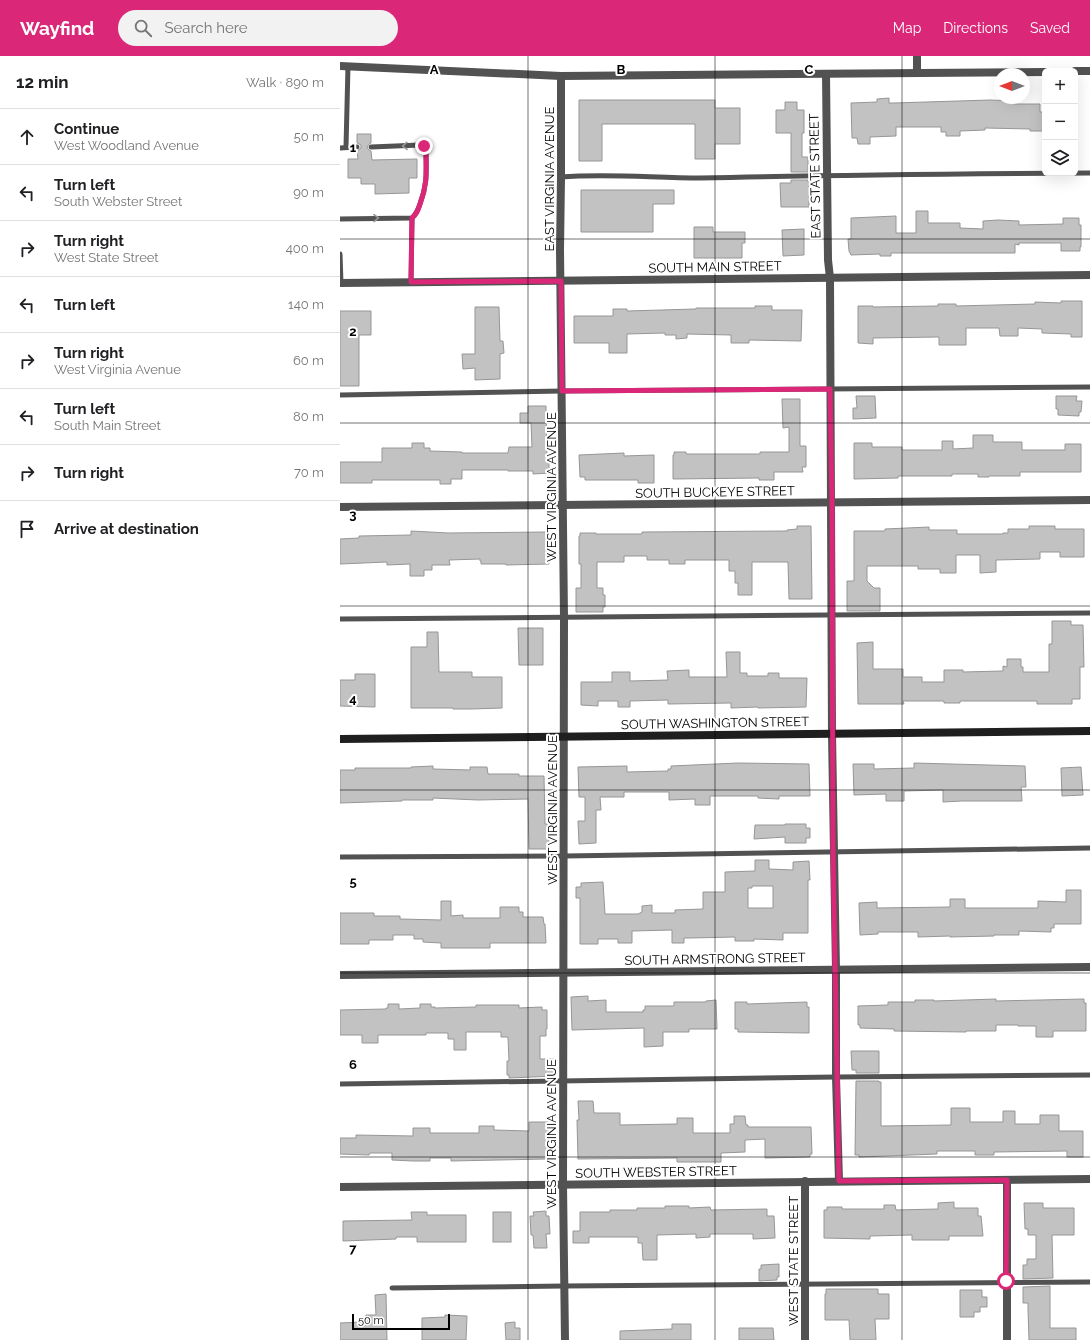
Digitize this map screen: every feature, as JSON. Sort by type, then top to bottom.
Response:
[{"type":"main road","name":"SOUTH WASHINGTON STREET","points":[[340,739],[1090,731]]},
{"type":"street","points":[[917,56],[917,73]]},
{"type":"street","points":[[344,66],[561,76],[1042,72]]},
{"type":"street","points":[[1078,71],[1090,71]]},
{"type":"street","name":"EAST STATE STREET","points":[[826,74],[828,260],[830,278]]},
{"type":"street","name":"EAST VIRGINIA AVENUE","points":[[561,76],[561,281]]},
{"type":"street","name":"SOUTH MAIN STREET","points":[[340,283],[1090,275]]},
{"type":"street","points":[[830,278],[833,852],[839,1181],[1090,1179]]},
{"type":"street","name":"WEST VIRGINIA AVENUE","points":[[561,281],[564,618],[563,1185],[565,1340]]},
{"type":"street","name":"SOUTH BUCKEYE STREET","points":[[340,507],[1090,500]]},
{"type":"street","name":"SOUTH ARMSTRONG STREET","points":[[340,975],[1090,967]]},
{"type":"street","points":[[1007,1180],[1007,1340]]},
{"type":"street","name":"WEST STATE STREET","points":[[805,1181],[805,1340]]},
{"type":"street","name":"SOUTH WEBSTER STREET","points":[[340,1187],[839,1181]]},
{"type":"lane","points":[[344,66],[343,147],[357,147]]},
{"type":"lane","points":[[340,219],[412,218],[416,215],[425,190],[426,182],[426,150],[424,146],[371,147]]},
{"type":"lane","points":[[561,177],[680,178],[1090,173]]},
{"type":"lane","points":[[411,282],[412,218]]},
{"type":"lane","points":[[340,254],[340,283]]},
{"type":"lane","points":[[340,395],[562,391],[1090,387]]},
{"type":"lane","points":[[340,619],[1090,613]]},
{"type":"lane","points":[[340,857],[564,856],[1090,848]]},
{"type":"lane","points":[[340,1084],[1090,1075]]},
{"type":"lane","points":[[392,1288],[1006,1281],[1090,1282]]},
{"type":"building","points":[[889,98],[889,103],[990,100],[994,100],[994,104],[1040,104],[1040,112],[1042,112],[1042,131],[1030,131],[1030,129],[985,128],[985,130],[960,131],[960,136],[946,136],[946,132],[941,132],[941,127],[896,127],[896,136],[870,137],[870,144],[858,144],[857,138],[852,138],[851,103],[877,102],[877,99]]},
{"type":"building","points":[[579,100],[715,100],[715,108],[740,108],[740,144],[715,144],[715,159],[695,159],[695,124],[602,124],[602,161],[579,161]]},
{"type":"building","points":[[785,102],[797,102],[797,110],[804,110],[802,157],[808,157],[808,172],[791,172],[791,133],[776,133],[776,110],[785,110]]},
{"type":"building","points":[[357,134],[371,134],[371,143],[367,147],[371,151],[372,160],[417,159],[417,178],[409,178],[409,193],[375,194],[375,184],[361,184],[361,178],[348,178],[348,159],[358,159],[357,151],[361,148],[361,145],[357,143]]},
{"type":"building","points":[[791,180],[808,180],[809,207],[781,207],[780,183],[791,183]]},
{"type":"building","points":[[581,190],[674,190],[674,204],[653,204],[653,232],[581,232]]},
{"type":"building","points":[[916,211],[928,211],[928,223],[960,223],[960,228],[983,229],[983,221],[1019,221],[1019,225],[1063,224],[1063,218],[1079,218],[1079,225],[1081,225],[1081,247],[1080,251],[1061,251],[1061,243],[1019,243],[1019,245],[1015,244],[1015,253],[891,253],[891,256],[880,256],[880,254],[851,255],[849,251],[848,239],[851,239],[851,218],[896,216],[896,233],[916,233]]},
{"type":"building","points":[[694,227],[713,227],[713,232],[745,232],[745,243],[742,243],[742,258],[694,258]]},
{"type":"building","points":[[804,229],[804,255],[783,256],[782,230]]},
{"type":"building","points":[[1061,301],[1082,301],[1082,337],[1071,337],[1071,334],[1042,333],[1042,329],[1018,328],[1018,336],[1000,336],[999,328],[966,328],[966,345],[939,345],[939,337],[873,338],[873,344],[858,343],[858,306],[938,306],[938,304],[956,304],[956,306],[1035,304],[1035,302],[1061,303]]},
{"type":"building","points":[[755,306],[772,306],[772,310],[802,310],[801,341],[749,340],[749,343],[731,343],[731,335],[687,334],[687,338],[676,339],[676,335],[665,335],[665,333],[627,334],[627,353],[609,353],[609,343],[574,343],[574,316],[613,316],[613,309],[627,309],[627,311],[696,308],[755,308]]},
{"type":"building","points":[[475,307],[499,307],[500,341],[503,341],[504,353],[500,354],[500,379],[475,380],[475,368],[463,369],[462,354],[475,354]]},
{"type":"building","points":[[340,311],[371,311],[371,335],[359,335],[359,386],[340,386]]},
{"type":"building","points":[[856,396],[875,396],[876,418],[853,419],[853,408],[857,408]]},
{"type":"building","points":[[1056,396],[1077,396],[1076,401],[1082,401],[1079,416],[1058,415],[1058,409],[1056,409]]},
{"type":"building","points":[[782,399],[800,399],[800,446],[806,446],[806,467],[802,467],[803,472],[774,472],[774,480],[759,480],[759,478],[673,479],[674,452],[686,452],[686,454],[760,454],[760,452],[789,452],[789,427],[783,428]]},
{"type":"building","points":[[528,406],[546,406],[547,456],[549,456],[549,473],[533,474],[533,471],[508,470],[462,470],[462,479],[451,479],[451,484],[440,484],[440,480],[372,480],[372,483],[340,483],[340,462],[382,462],[382,448],[412,448],[412,443],[424,443],[424,448],[430,448],[430,451],[508,453],[509,447],[532,447],[531,423],[520,423],[520,413],[528,413]]},
{"type":"building","points":[[973,435],[993,435],[993,442],[1022,442],[1022,450],[1065,450],[1065,444],[1081,444],[1081,472],[1020,472],[1020,476],[989,477],[978,477],[978,474],[952,474],[952,476],[898,476],[898,478],[854,479],[854,443],[872,443],[872,447],[902,447],[902,450],[942,450],[942,441],[953,441],[953,449],[973,448]]},
{"type":"building","points":[[624,453],[624,456],[654,455],[654,483],[638,483],[638,480],[585,480],[585,477],[580,477],[579,455]]},
{"type":"building","points":[[797,526],[811,526],[812,599],[789,599],[788,562],[752,562],[752,595],[738,595],[738,583],[735,583],[735,571],[729,571],[729,560],[685,560],[685,564],[669,564],[669,560],[647,560],[647,556],[624,556],[624,562],[597,562],[597,588],[603,588],[603,595],[605,595],[605,607],[603,607],[603,612],[576,612],[576,588],[581,588],[581,564],[579,564],[580,533],[642,534],[642,532],[787,531],[797,529]]},
{"type":"building","points":[[1029,526],[1055,526],[1055,529],[1084,529],[1084,557],[1060,557],[1060,552],[1040,552],[1040,559],[996,560],[996,572],[980,573],[980,555],[956,555],[956,573],[940,573],[940,569],[918,569],[918,566],[867,566],[867,581],[874,588],[880,588],[880,611],[847,611],[847,581],[854,581],[854,531],[885,531],[885,529],[929,527],[929,530],[957,530],[957,534],[1003,534],[1008,533],[1008,529],[1029,529]]},
{"type":"building","points":[[411,531],[448,533],[547,532],[547,536],[549,536],[549,564],[481,564],[480,559],[449,560],[450,565],[432,565],[432,570],[424,570],[424,576],[410,576],[410,564],[387,565],[387,562],[340,564],[340,539],[359,538],[359,536],[411,535]]},
{"type":"building","points":[[1052,621],[1071,621],[1071,625],[1083,625],[1084,667],[1080,667],[1080,699],[1072,699],[1072,704],[1037,704],[1037,701],[960,701],[960,703],[944,703],[944,701],[903,701],[904,704],[858,704],[857,643],[873,642],[873,669],[903,669],[903,677],[922,677],[922,682],[944,682],[944,670],[963,670],[963,672],[1003,671],[1003,666],[1007,667],[1007,659],[1021,659],[1021,667],[1023,667],[1023,672],[1049,672],[1049,644],[1052,644]]},
{"type":"building","points":[[518,628],[543,628],[543,665],[519,665]]},
{"type":"building","points":[[427,632],[438,632],[439,672],[472,672],[472,677],[502,677],[502,708],[411,708],[411,647],[427,647]]},
{"type":"building","points":[[726,652],[740,652],[740,673],[747,673],[747,676],[768,676],[768,673],[779,673],[779,678],[807,678],[806,707],[731,708],[731,703],[668,704],[668,700],[630,701],[630,707],[618,707],[618,701],[598,701],[598,706],[581,705],[581,682],[612,682],[612,672],[630,672],[630,681],[668,680],[667,671],[689,670],[689,677],[727,677]]},
{"type":"building","points":[[355,674],[375,674],[375,707],[340,706],[340,680],[355,680]]},
{"type":"building","points":[[738,763],[809,764],[810,796],[779,796],[779,799],[758,798],[758,796],[710,796],[710,805],[695,805],[695,799],[669,800],[669,792],[624,792],[624,797],[600,797],[601,810],[596,810],[596,843],[579,844],[578,821],[585,821],[585,797],[579,797],[578,767],[627,766],[627,772],[668,771],[668,769],[671,769],[671,766]]},
{"type":"building","points":[[914,763],[1025,766],[1026,787],[1021,787],[1022,801],[943,802],[943,790],[904,791],[904,801],[886,801],[886,794],[854,795],[853,764],[874,764],[874,769],[914,768]]},
{"type":"building","points":[[433,766],[433,769],[470,770],[470,767],[487,767],[488,774],[544,776],[545,824],[549,824],[549,849],[529,849],[528,799],[478,800],[433,798],[433,800],[340,803],[340,770],[355,770],[355,768],[411,768]]},
{"type":"building","points":[[1081,767],[1083,795],[1062,796],[1061,768]]},
{"type":"building","points":[[806,824],[806,828],[810,828],[810,838],[806,838],[806,843],[785,843],[785,837],[754,839],[755,825]]},
{"type":"building","points":[[755,860],[769,860],[769,869],[793,870],[793,862],[809,861],[810,880],[808,880],[808,933],[783,933],[783,940],[754,939],[754,941],[735,941],[735,937],[684,938],[684,943],[672,943],[672,930],[632,931],[632,943],[618,943],[618,939],[598,939],[598,944],[580,944],[580,898],[576,898],[576,887],[581,887],[581,883],[603,882],[605,914],[638,914],[642,912],[642,906],[652,905],[652,913],[675,913],[675,910],[703,909],[703,892],[725,892],[725,872],[755,871]],"holes":[[[752,886],[773,886],[773,908],[748,908],[748,888],[752,888]]]},
{"type":"building","points":[[1066,890],[1081,890],[1081,924],[1054,924],[1054,928],[1051,928],[1051,932],[1019,931],[1019,935],[950,937],[918,937],[918,932],[878,932],[878,934],[860,935],[859,903],[877,902],[877,908],[950,907],[950,899],[965,899],[965,908],[1038,908],[1038,901],[1066,902]]},
{"type":"building","points":[[441,901],[451,901],[451,916],[463,915],[463,918],[500,918],[500,907],[519,907],[519,912],[523,912],[523,917],[543,917],[546,943],[490,943],[490,948],[441,948],[441,943],[423,942],[423,939],[414,939],[414,935],[393,935],[393,940],[369,940],[369,944],[340,944],[340,913],[374,913],[374,916],[400,916],[400,919],[441,920]]},
{"type":"building","points":[[588,996],[588,1001],[606,1000],[606,1012],[643,1012],[643,1010],[645,1010],[645,1006],[673,1006],[674,1002],[706,1002],[716,1000],[717,1029],[689,1029],[689,1032],[663,1032],[663,1046],[644,1047],[644,1028],[572,1030],[571,997]]},
{"type":"building","points":[[996,999],[996,1001],[1084,999],[1084,1003],[1086,1003],[1086,1031],[1053,1031],[1053,1037],[1036,1037],[1036,1026],[996,1025],[996,1031],[966,1032],[894,1031],[894,1029],[860,1028],[860,1025],[858,1025],[858,1006],[888,1005],[888,1002],[915,1002],[915,1000],[934,1001]]},
{"type":"building","points":[[735,1002],[747,1002],[747,1004],[807,1002],[807,1007],[809,1007],[809,1033],[738,1032],[738,1029],[735,1029]]},
{"type":"building","points":[[388,1004],[399,1004],[399,1009],[420,1008],[420,1004],[431,1004],[431,1007],[435,1008],[476,1007],[476,1005],[519,1005],[519,1008],[542,1007],[542,1010],[547,1010],[547,1029],[546,1036],[540,1036],[540,1059],[555,1059],[555,1076],[509,1078],[509,1075],[507,1075],[507,1061],[509,1061],[508,1037],[501,1037],[501,1032],[466,1032],[466,1050],[454,1050],[454,1039],[448,1039],[448,1033],[426,1033],[426,1035],[378,1035],[378,1043],[362,1043],[362,1035],[340,1035],[340,1010],[386,1009],[388,1008]]},
{"type":"building","points":[[851,1051],[879,1051],[879,1073],[856,1073],[856,1070],[852,1070]]},
{"type":"building","points":[[856,1081],[881,1082],[881,1126],[951,1125],[951,1108],[970,1108],[970,1122],[1003,1122],[1003,1111],[1015,1111],[1015,1124],[1040,1124],[1040,1115],[1059,1115],[1059,1131],[1083,1131],[1083,1157],[1067,1157],[1067,1151],[994,1152],[994,1155],[975,1155],[975,1151],[937,1151],[937,1154],[859,1157],[859,1155],[855,1155]]},
{"type":"building","points":[[578,1101],[593,1101],[594,1113],[620,1113],[620,1125],[677,1124],[677,1118],[693,1118],[693,1133],[730,1133],[730,1124],[734,1124],[734,1116],[745,1116],[746,1125],[748,1125],[748,1127],[811,1127],[812,1154],[810,1154],[810,1157],[765,1158],[765,1139],[745,1140],[745,1152],[721,1153],[721,1162],[677,1162],[677,1158],[578,1159]]},
{"type":"building","points":[[529,1122],[550,1122],[549,1155],[547,1155],[547,1159],[451,1161],[451,1158],[430,1158],[430,1161],[413,1161],[392,1160],[392,1153],[370,1153],[369,1155],[340,1154],[340,1138],[356,1138],[356,1135],[413,1136],[413,1128],[430,1128],[430,1133],[479,1133],[479,1126],[494,1126],[494,1130],[529,1131]]},
{"type":"building","points":[[954,1202],[954,1208],[978,1208],[978,1216],[981,1216],[983,1236],[949,1236],[949,1240],[912,1240],[912,1235],[870,1236],[870,1239],[824,1238],[824,1210],[827,1210],[827,1207],[842,1207],[842,1209],[884,1209],[884,1205],[895,1205],[896,1210],[938,1209],[938,1203]]},
{"type":"building","points":[[1024,1203],[1043,1203],[1043,1208],[1074,1208],[1074,1235],[1052,1235],[1053,1278],[1023,1279],[1023,1265],[1027,1265],[1027,1259],[1036,1259],[1036,1235],[1028,1235],[1028,1229],[1025,1229]]},
{"type":"building","points":[[665,1206],[689,1206],[689,1208],[710,1207],[711,1210],[767,1209],[767,1216],[774,1216],[775,1238],[753,1239],[753,1234],[710,1234],[710,1237],[696,1238],[696,1234],[657,1235],[657,1260],[643,1260],[642,1243],[638,1243],[638,1237],[589,1237],[589,1243],[573,1243],[573,1231],[580,1231],[580,1212],[610,1212],[610,1210],[637,1210],[637,1208],[665,1208]]},
{"type":"building","points":[[546,1211],[546,1216],[549,1216],[550,1234],[546,1234],[547,1248],[534,1248],[533,1235],[531,1235],[530,1216],[534,1216],[533,1212]]},
{"type":"building","points":[[411,1212],[427,1212],[427,1215],[466,1215],[466,1242],[417,1242],[417,1237],[343,1241],[343,1221],[412,1220]]},
{"type":"building","points":[[493,1212],[511,1212],[511,1242],[493,1242]]},
{"type":"building","points":[[779,1264],[779,1277],[777,1277],[777,1280],[759,1281],[759,1269],[761,1269],[761,1265]]},
{"type":"building","points":[[1050,1286],[1050,1328],[1076,1328],[1076,1340],[1029,1340],[1028,1303],[1023,1303],[1023,1287]]},
{"type":"building","points":[[826,1289],[878,1289],[878,1294],[889,1294],[889,1319],[875,1319],[876,1340],[850,1340],[849,1320],[825,1320]]},
{"type":"building","points":[[960,1290],[982,1290],[982,1297],[987,1297],[987,1307],[980,1307],[980,1312],[974,1312],[974,1317],[960,1317]]},
{"type":"building","points":[[386,1294],[387,1340],[340,1340],[340,1323],[362,1322],[366,1320],[366,1315],[376,1315],[375,1295]]},
{"type":"building","points":[[445,1315],[467,1316],[466,1340],[422,1340],[422,1318],[445,1317]]},
{"type":"building","points":[[515,1322],[515,1328],[520,1328],[520,1340],[506,1340],[505,1323]]},
{"type":"building","points":[[672,1324],[691,1324],[691,1340],[620,1340],[620,1331],[672,1329]]},
{"type":"building","points":[[739,1328],[773,1328],[774,1340],[739,1340]]},
{"type":"route","points":[[424,146],[426,150],[426,182],[425,190],[416,215],[412,218],[411,282],[561,281],[562,391],[830,389],[832,503],[833,852],[839,1181],[1007,1180],[1006,1281]]}]
